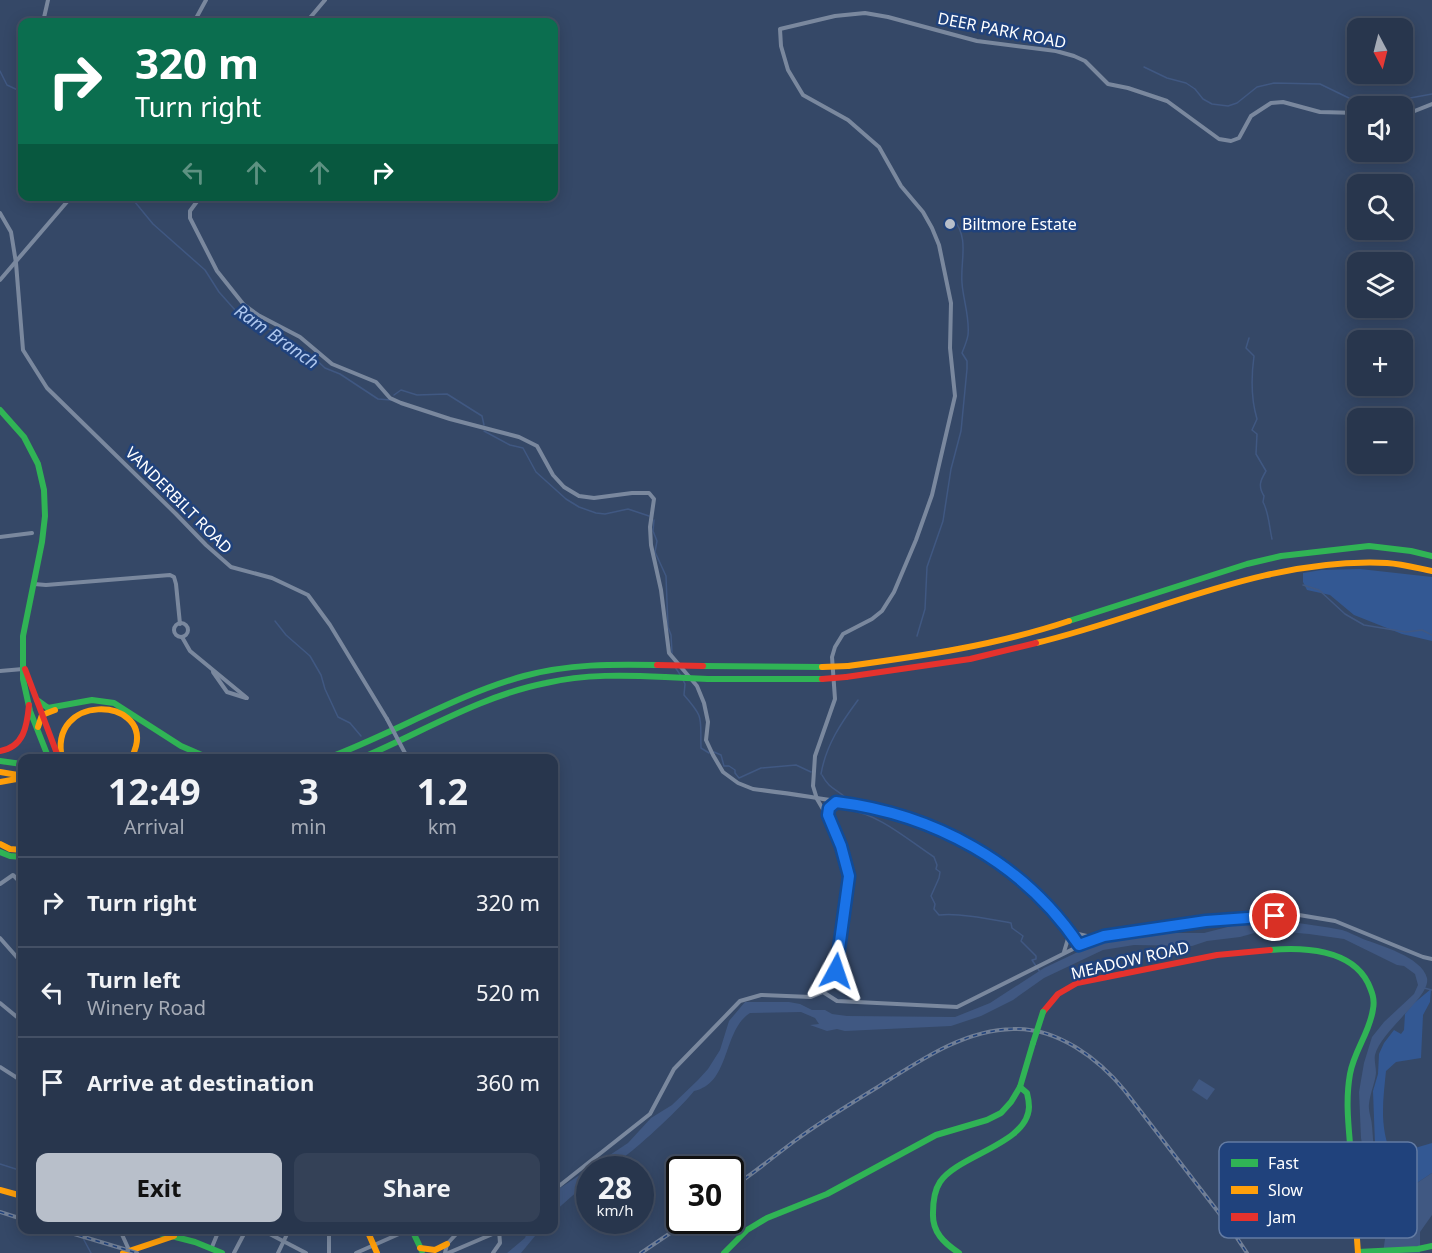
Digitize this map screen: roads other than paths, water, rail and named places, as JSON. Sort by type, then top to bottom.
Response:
[{"type":"main road","points":[[0,410],[18,429],[30,447],[39,466],[45,491],[46,518],[24,630],[22,679],[29,705],[48,754]]},
{"type":"main road","points":[[339,754],[364,745],[490,687],[528,675],[587,665],[848,666],[927,655],[995,641],[1065,622],[1114,604],[1247,564],[1281,556],[1369,546],[1432,556]]},
{"type":"main road","points":[[371,754],[490,700],[528,687],[588,676],[708,679],[846,677],[970,659],[1050,640],[1164,603],[1263,575],[1345,563],[1389,563],[1432,571]]},
{"type":"main road","points":[[24,669],[30,677],[58,754]]},
{"type":"main road","points":[[37,700],[48,708],[93,699],[114,703],[181,746],[199,754]]},
{"type":"main road","points":[[38,728],[42,715],[68,704]]},
{"type":"main road","points":[[0,751],[12,748],[23,735],[27,727],[29,705]]},
{"type":"main road","points":[[60,754],[61,740],[70,722],[84,710],[102,707],[121,713],[133,725],[137,745],[133,754]]},
{"type":"main road","points":[[380,754],[396,743]]},
{"type":"main road","points":[[0,761],[18,763]]},
{"type":"main road","points":[[0,772],[18,776]]},
{"type":"main road","points":[[0,782],[18,778]]},
{"type":"main road","points":[[0,844],[18,850]]},
{"type":"main road","points":[[0,852],[18,856]]},
{"type":"main road","name":"MEADOW ROAD","points":[[724,1253],[747,1230],[767,1218],[827,1194],[936,1136],[992,1118],[1010,1104],[1020,1087],[1043,1012],[1058,994],[1077,983],[1244,950],[1273,948],[1332,955],[1353,963],[1367,979],[1374,1000],[1371,1020],[1352,1064],[1347,1097],[1350,1142]]},
{"type":"main road","points":[[959,1253],[940,1239],[933,1227],[932,1213],[936,1189],[951,1171],[1017,1129],[1024,1118],[1029,1102],[1027,1093],[1020,1087]]},
{"type":"main road","points":[[0,1190],[18,1195]]},
{"type":"main road","points":[[166,1234],[212,1247],[222,1253]]},
{"type":"main road","points":[[369,1234],[377,1253]]},
{"type":"main road","points":[[412,1234],[422,1250],[435,1251],[447,1244]]},
{"type":"main road","points":[[126,1252],[175,1236]]},
{"type":"main road","name":"MEADOW ROAD","points":[[1357,1238],[1358,1253]]},
{"type":"main road","points":[[1358,1238],[1362,1245],[1372,1251]]},
{"type":"main road","points":[[1358,1253],[1432,1246]]},
{"type":"street","points":[[45,18],[48,0]]},
{"type":"street","points":[[196,18],[206,0]]},
{"type":"street","points":[[310,18],[326,0]]},
{"type":"street","name":"DEER PARK ROAD","points":[[817,799],[813,786],[815,756],[835,699],[832,657],[835,647],[843,634],[872,619],[888,602],[916,540],[932,495],[956,396],[950,348],[951,303],[939,245],[923,212],[901,186],[879,147],[867,134],[848,120],[803,95],[788,70],[781,46],[780,29],[835,16],[865,13],[888,16],[977,41],[1056,51],[1085,62],[1108,84],[1128,87],[1167,101],[1214,135],[1231,141],[1239,138],[1251,116],[1271,103],[1283,102],[1320,111],[1347,112]]},
{"type":"street","points":[[1413,112],[1432,104]]},
{"type":"street","points":[[0,280],[68,201]]},
{"type":"street","points":[[197,201],[190,211],[190,218],[217,271],[244,305],[300,337],[332,364],[376,382],[390,398],[401,403],[519,437],[537,446],[553,475],[564,487],[579,496],[594,498],[649,493],[654,499],[650,526],[651,545],[661,590],[669,653],[697,686],[704,703],[708,723],[706,740],[723,772],[738,783],[753,789],[861,806],[903,816],[971,845],[1019,877],[1057,914],[1079,945]]},
{"type":"street","name":"VANDERBILT ROAD","points":[[0,213],[11,232],[16,263],[23,350],[47,388],[231,567],[272,578],[308,595],[330,625],[387,718],[405,754]]},
{"type":"street","points":[[0,537],[32,533]]},
{"type":"street","points":[[34,584],[46,585],[170,574],[174,577],[176,584],[180,624]]},
{"type":"street","points":[[180,624],[187,629],[186,634],[182,637]]},
{"type":"street","points":[[180,624],[174,630],[182,637],[187,647],[247,698],[227,692],[211,669]]},
{"type":"street","points":[[0,670],[24,669]]},
{"type":"street","points":[[558,1187],[650,1114],[674,1069],[740,1001],[761,995],[811,997],[823,992],[831,982],[836,971],[841,921],[849,888],[849,876],[834,828],[817,799]]},
{"type":"street","points":[[828,815],[829,808],[836,802]]},
{"type":"street","points":[[0,884],[13,875],[18,880]]},
{"type":"street","points":[[823,992],[837,1001],[957,1007],[1095,938],[1251,916],[1299,915],[1335,921],[1432,959]]},
{"type":"street","points":[[1071,932],[1095,938]]},
{"type":"street","points":[[1064,953],[1071,932]]},
{"type":"street","points":[[0,938],[18,958]]},
{"type":"street","points":[[0,1003],[18,1017]]},
{"type":"street","points":[[0,1067],[18,1078]]},
{"type":"street","points":[[121,1234],[126,1252]]},
{"type":"street","points":[[212,1247],[217,1234]]},
{"type":"street","points":[[234,1253],[244,1234]]},
{"type":"street","points":[[269,1234],[306,1253]]},
{"type":"street","points":[[278,1253],[287,1234]]},
{"type":"street","points":[[329,1234],[329,1253]]},
{"type":"street","points":[[356,1253],[401,1234]]},
{"type":"street","points":[[456,1234],[447,1244],[446,1253],[491,1234]]},
{"type":"street","points":[[493,1253],[500,1243],[500,1234]]},
{"type":"waterway","points":[[1144,67],[1167,78],[1186,83],[1212,104],[1228,106],[1237,103],[1257,87],[1274,83],[1320,84],[1351,99],[1383,103],[1432,94]]},
{"type":"waterway","name":"Ram Branch","points":[[0,71],[7,85],[18,90]]},
{"type":"waterway","name":"Ram Branch","points":[[134,201],[153,224],[205,270],[219,292],[235,310],[253,322],[278,333],[311,355],[325,368],[340,374],[378,399],[391,400]]},
{"type":"waterway","points":[[917,636],[925,609],[927,567],[943,521],[951,469],[961,431],[967,369],[967,361],[962,353],[968,337],[962,283],[963,242],[953,219]]},
{"type":"waterway","points":[[1249,338],[1246,348],[1254,356],[1252,388],[1257,419],[1252,430],[1257,434],[1256,454],[1266,471],[1260,486],[1272,539]]},
{"type":"waterway","name":"Ram Branch","points":[[394,395],[401,390],[417,395],[447,394],[482,416],[484,425]]},
{"type":"waterway","name":"Ram Branch","points":[[484,431],[510,445],[523,448],[536,472],[566,499],[579,507],[605,514],[628,509],[649,516]]},
{"type":"waterway","name":"Ram Branch","points":[[654,520],[653,531],[657,541],[655,552],[666,576],[668,627],[672,653]]},
{"type":"waterway","points":[[1303,585],[1319,590],[1345,614],[1364,625],[1406,632],[1422,630],[1432,635]]},
{"type":"waterway","points":[[275,621],[286,635],[310,656],[321,675],[338,717],[350,723],[361,736]]},
{"type":"waterway","name":"Ram Branch","points":[[675,667],[681,676]]},
{"type":"waterway","name":"Ram Branch","points":[[683,680],[684,695],[700,719],[701,748],[709,753]]},
{"type":"waterway","points":[[821,774],[830,744],[858,700]]},
{"type":"waterway","name":"Ram Branch","points":[[714,752],[721,755],[724,766],[735,770],[739,778],[761,768],[796,765],[811,772]]},
{"type":"waterway","name":"Ram Branch","points":[[822,775],[830,786],[846,798],[846,801]]},
{"type":"waterway","name":"Ram Branch","points":[[845,807],[847,810],[859,812],[881,822],[934,857],[936,869],[940,872],[931,896],[935,904],[934,909],[939,915],[966,916],[1011,923],[1012,928],[1023,936],[1021,941],[1036,956],[1036,959],[1032,960],[1040,972]]},
{"type":"waterway","points":[[1424,988],[1432,990]]},
{"type":"waterway","points":[[0,1164],[18,1170]]},
{"type":"waterway","points":[[83,1234],[91,1253]]},
{"type":"railway","points":[[744,1179],[848,1105],[944,1048],[977,1035],[995,1031],[1029,1030],[1045,1033],[1076,1047],[1115,1079],[1219,1213]]},
{"type":"railway","points":[[0,1212],[18,1218]]},
{"type":"railway","points":[[74,1234],[137,1253]]},
{"type":"railway","points":[[641,1253],[669,1234]]},
{"type":"railway","points":[[1237,1238],[1247,1253]]},
{"type":"place","name":"Biltmore Estate","points":[[950,224]]}]
